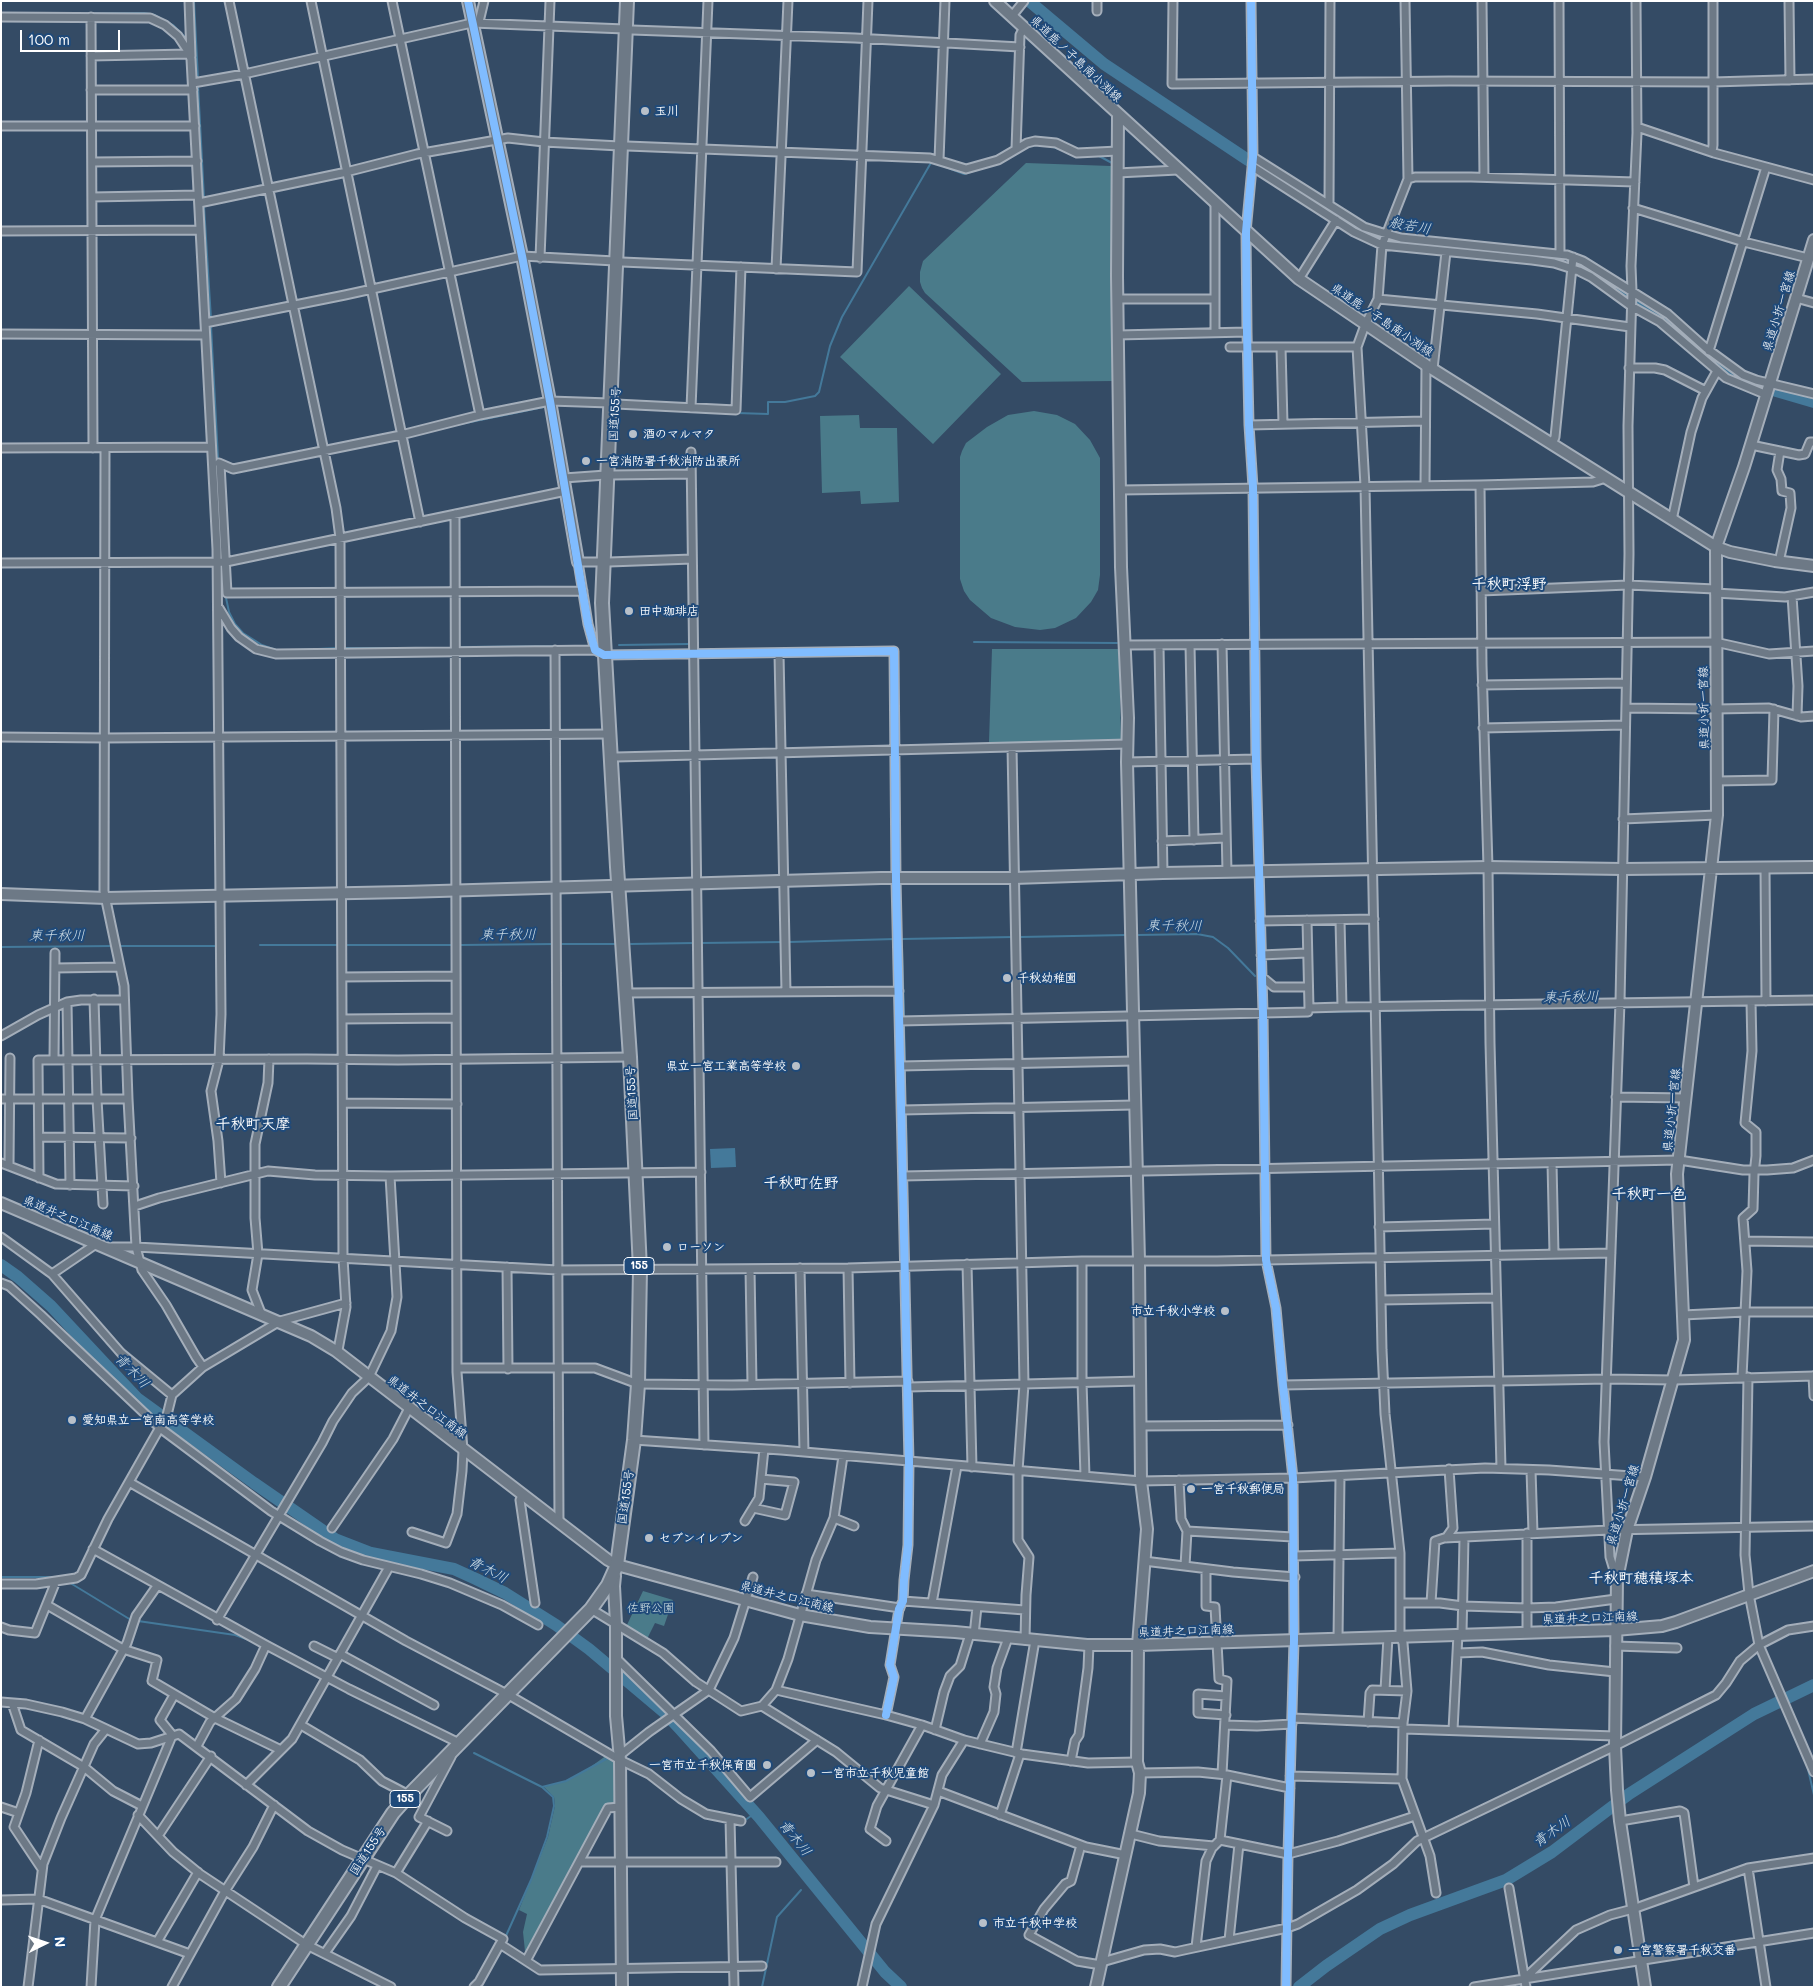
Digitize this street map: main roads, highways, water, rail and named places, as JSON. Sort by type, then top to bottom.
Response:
[{"type":"highway","name":"国道155号","points":[[627,1],[629,30]]},
{"type":"highway","name":"国道155号","points":[[279,1987],[385,1824],[409,1795],[459,1742],[591,1610],[608,1585],[617,1565],[634,1440],[638,1384],[640,1269],[630,1057],[603,653],[629,30],[633,1]]},
{"type":"highway","name":"国道155号","points":[[603,653],[616,757],[622,866],[619,887]]},
{"type":"waterway","points":[[194,1],[198,79]]},
{"type":"waterway","name":"般若川","points":[[1029,1],[1104,64],[1248,160],[1283,178]]},
{"type":"waterway","points":[[32,14],[144,13],[155,15],[173,25],[188,40]]},
{"type":"waterway","points":[[198,85],[204,198]]},
{"type":"waterway","points":[[1013,155],[1027,147],[1036,145],[1048,145],[1072,154]]},
{"type":"waterway","points":[[1083,156],[1099,156],[1112,163]]},
{"type":"waterway","points":[[737,413],[768,414],[768,402],[785,402],[815,396],[819,392],[830,346],[842,317],[932,161]]},
{"type":"waterway","points":[[988,166],[1000,163]]},
{"type":"waterway","points":[[943,166],[964,174],[983,168]]},
{"type":"waterway","points":[[204,206],[211,319]]},
{"type":"waterway","name":"般若川","points":[[1357,224],[1384,238],[1400,242],[1527,254]]},
{"type":"waterway","name":"般若川","points":[[1600,275],[1641,305],[1659,315],[1727,374],[1749,383],[1814,402]]},
{"type":"waterway","points":[[211,326],[218,458]]},
{"type":"waterway","points":[[456,425],[544,407]]},
{"type":"waterway","points":[[1632,592],[1632,639],[1708,638]]},
{"type":"waterway","points":[[225,593],[229,612],[235,624],[243,633],[262,645],[279,651],[337,648]]},
{"type":"waterway","points":[[1487,640],[1624,639]]},
{"type":"waterway","points":[[1312,641],[1365,640]]},
{"type":"waterway","points":[[1373,640],[1480,640]]},
{"type":"waterway","points":[[974,642],[1117,643]]},
{"type":"waterway","points":[[619,645],[689,644]]},
{"type":"waterway","points":[[459,647],[585,646]]},
{"type":"waterway","points":[[345,648],[453,648]]},
{"type":"waterway","points":[[1630,703],[1631,648]]},
{"type":"waterway","points":[[1627,812],[1629,712]]},
{"type":"waterway","points":[[1627,821],[1627,854]]},
{"type":"waterway","points":[[1625,908],[1626,877]]},
{"type":"waterway","name":"東千秋川","points":[[1138,935],[1197,934],[1213,937],[1228,948],[1255,976]]},
{"type":"waterway","name":"東千秋川","points":[[1020,937],[1126,935]]},
{"type":"waterway","name":"東千秋川","points":[[902,939],[1013,937]]},
{"type":"waterway","name":"東千秋川","points":[[789,942],[895,939]]},
{"type":"waterway","name":"東千秋川","points":[[701,943],[783,942]]},
{"type":"waterway","name":"東千秋川","points":[[631,944],[694,943]]},
{"type":"waterway","name":"東千秋川","points":[[461,945],[554,944]]},
{"type":"waterway","name":"東千秋川","points":[[562,944],[618,944]]},
{"type":"waterway","name":"東千秋川","points":[[260,945],[338,945]]},
{"type":"waterway","name":"東千秋川","points":[[345,945],[454,945]]},
{"type":"waterway","name":"東千秋川","points":[[1,947],[113,946]]},
{"type":"waterway","name":"東千秋川","points":[[120,946],[216,946]]},
{"type":"waterway","points":[[902,947],[904,1015]]},
{"type":"waterway","name":"東千秋川","points":[[1637,1006],[1692,1005]]},
{"type":"waterway","name":"東千秋川","points":[[1495,1009],[1547,1007]]},
{"type":"waterway","name":"東千秋川","points":[[1380,1011],[1488,1009]]},
{"type":"waterway","name":"東千秋川","points":[[1316,1012],[1374,1011]]},
{"type":"waterway","points":[[904,1025],[905,1062]]},
{"type":"waterway","points":[[905,1069],[905,1106]]},
{"type":"waterway","points":[[906,1113],[907,1172]]},
{"type":"waterway","points":[[907,1179],[908,1261]]},
{"type":"waterway","name":"青木川","points":[[1,1265],[18,1277],[51,1306],[137,1398],[335,1539],[371,1553],[454,1569],[505,1593],[556,1625],[589,1649],[665,1713],[680,1729],[759,1817],[885,1972],[901,1987]]},
{"type":"waterway","points":[[1,1577],[61,1577]]},
{"type":"waterway","points":[[67,1581],[131,1620]]},
{"type":"waterway","points":[[138,1621],[235,1635],[252,1641]]},
{"type":"waterway","name":"青木川","points":[[1299,1987],[1380,1929],[1410,1915],[1506,1880],[1552,1852],[1629,1794],[1754,1714],[1814,1685]]},
{"type":"waterway","points":[[474,1753],[542,1787],[566,1781],[608,1758]]},
{"type":"waterway","points":[[629,1759],[641,1767]]},
{"type":"waterway","points":[[1807,1765],[1814,1795]]},
{"type":"waterway","points":[[505,1938],[531,1880],[547,1837],[554,1806],[553,1797],[542,1787]]},
{"type":"waterway","points":[[744,1821],[755,1813]]},
{"type":"waterway","points":[[762,1987],[777,1917],[801,1890]]},
{"type":"waterway","points":[[488,1973],[498,1956]]},
{"type":"place","name":"玉川","points":[[645,111]]},
{"type":"place","name":"酒のマルマタ","points":[[633,434]]},
{"type":"place","name":"一宮消防署千秋消防出張所","points":[[586,461]]},
{"type":"place","name":"田中珈琲店","points":[[629,611]]},
{"type":"place","name":"千秋幼稚園","points":[[1007,978]]},
{"type":"place","name":"県立一宮工業高等学校","points":[[796,1066]]},
{"type":"place","name":"ローソン","points":[[667,1247]]},
{"type":"place","name":"市立千秋小学校","points":[[1225,1311]]},
{"type":"place","name":"愛知県立一宮南高等学校","points":[[72,1420]]},
{"type":"place","name":"一宮千秋郵便局","points":[[1191,1489]]},
{"type":"place","name":"セブンイレブン","points":[[649,1538]]},
{"type":"place","name":"一宮市立千秋保育園","points":[[767,1765]]},
{"type":"place","name":"一宮市立千秋児童館","points":[[811,1773]]},
{"type":"place","name":"市立千秋中学校","points":[[983,1923]]},
{"type":"place","name":"一宮警察署千秋交番","points":[[1618,1950]]},
{"type":"district","name":"千秋町浮野","points":[[1509,584]]},
{"type":"district","name":"千秋町天摩","points":[[253,1124]]},
{"type":"district","name":"千秋町佐野","points":[[801,1183]]},
{"type":"district","name":"千秋町一色","points":[[1649,1194]]},
{"type":"district","name":"千秋町穂積塚本","points":[[1641,1578]]},
{"type":"park label","name":"佐野公園","points":[[651,1608]]}]
